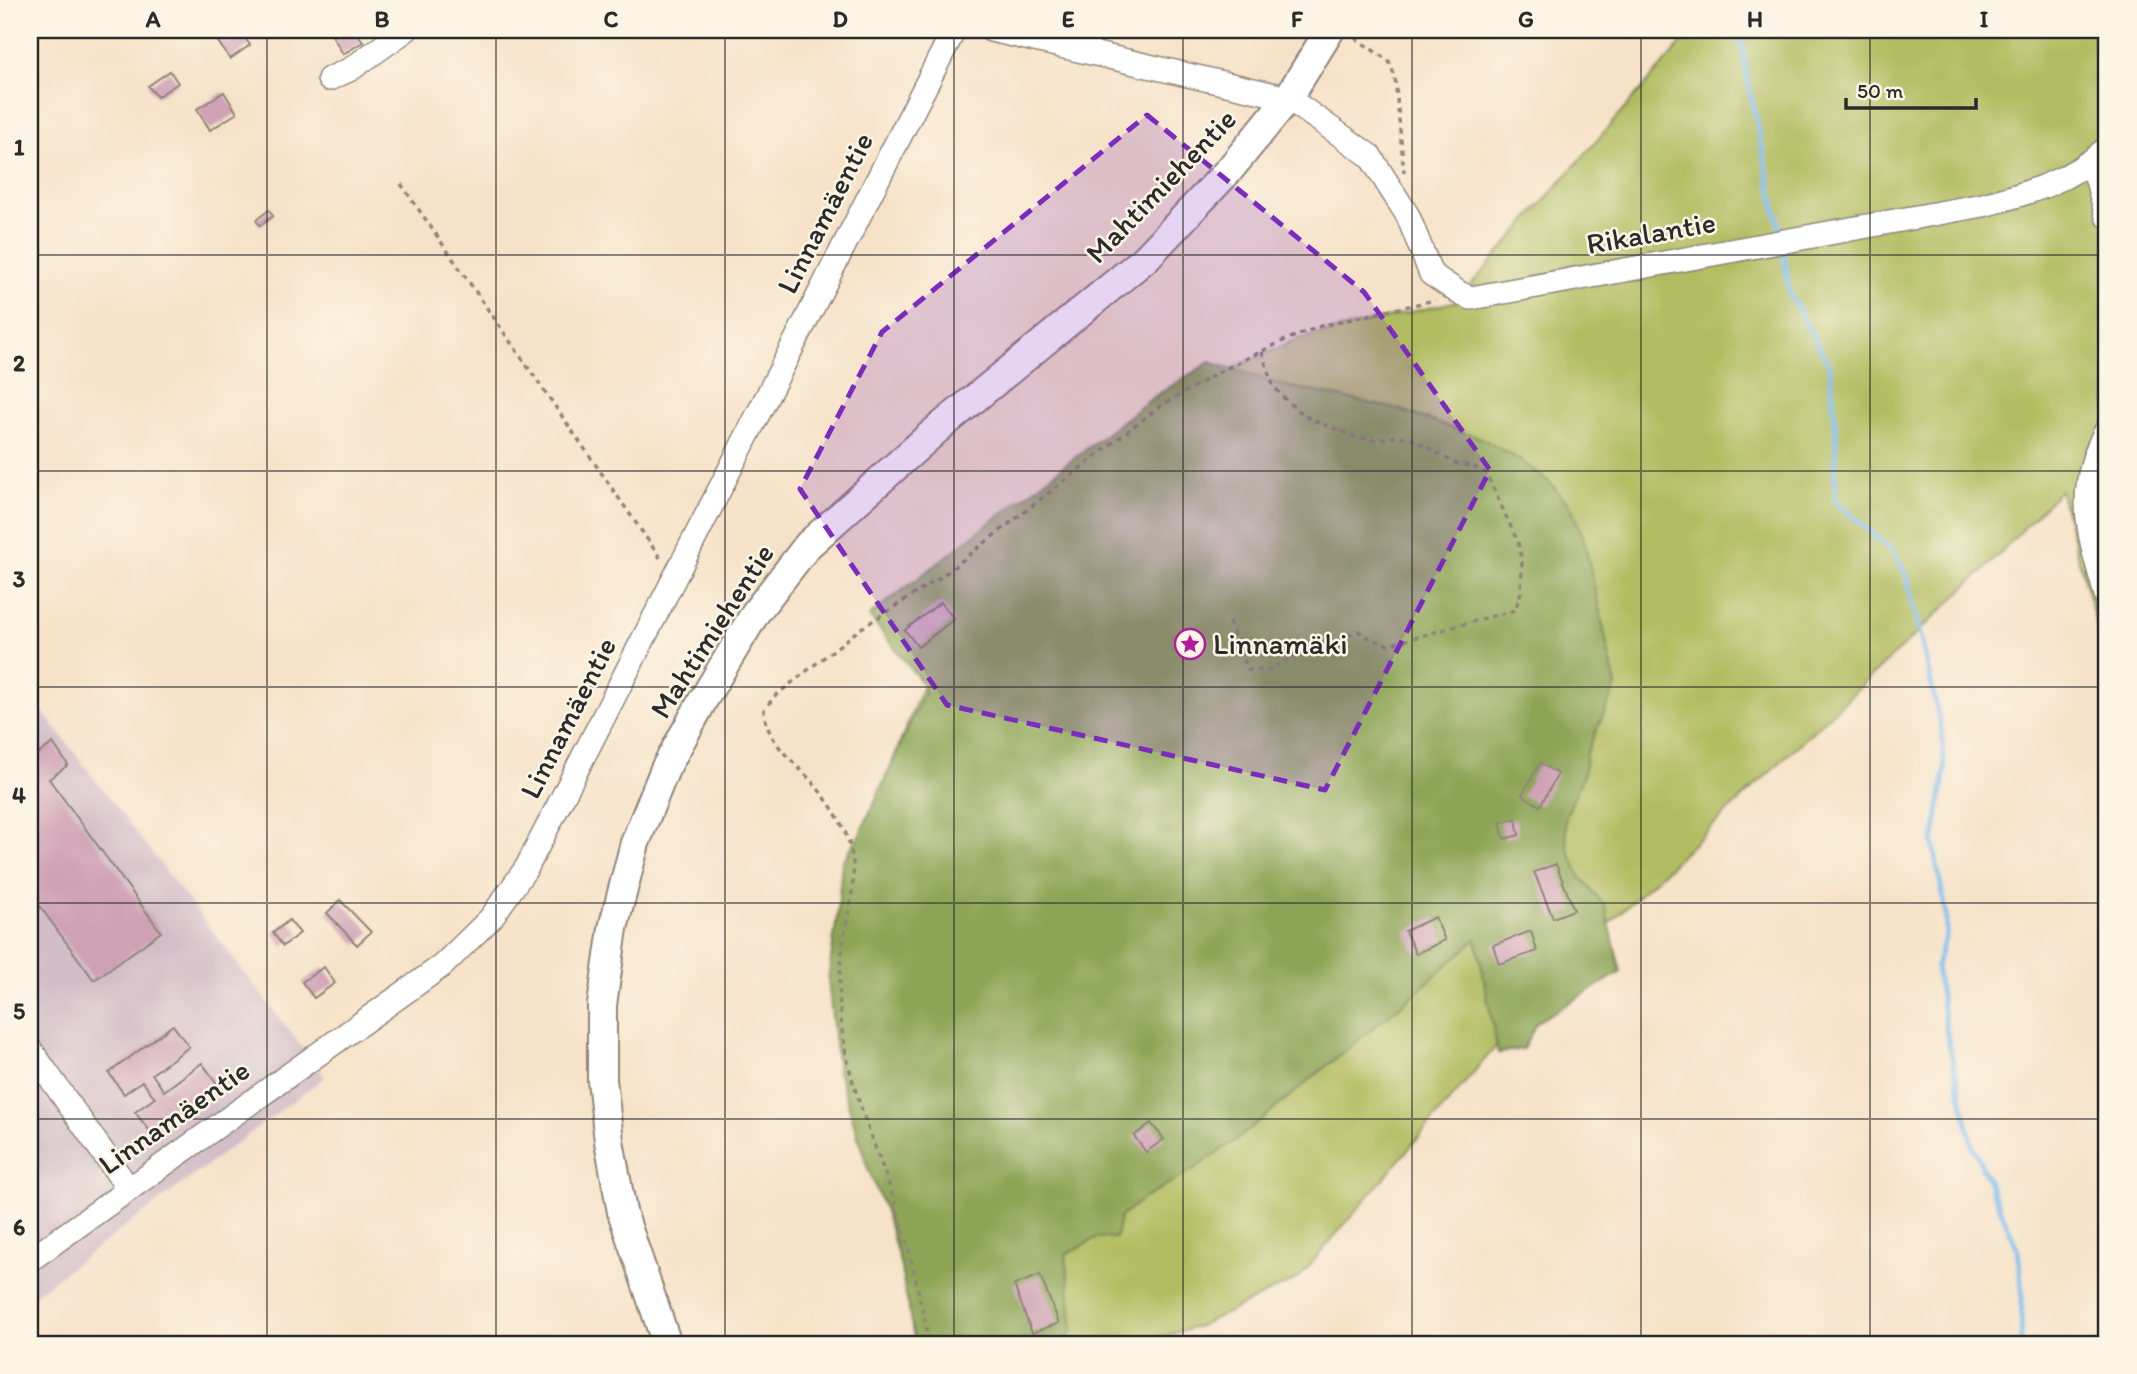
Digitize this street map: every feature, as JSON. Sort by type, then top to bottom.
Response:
[{"type":"main road","name":"Mahtimiehentie","points":[[667,1344],[622,1212],[609,1141],[602,1080],[602,1005],[613,928],[635,843],[664,769],[757,611],[808,545],[934,432],[1146,258],[1230,169],[1342,34]]},
{"type":"street","points":[[329,79],[351,69],[406,30]]},
{"type":"street","name":"Linnamäentie","points":[[30,1261],[128,1188],[443,965],[491,918],[527,867],[954,30]]},
{"type":"street","points":[[991,30],[1288,98],[1370,156],[1408,216],[1431,274],[1461,294]]},
{"type":"street","points":[[2099,155],[2107,216]]},
{"type":"street","name":"Rikalantie","points":[[1461,294],[1471,298],[1983,205],[2038,191],[2099,155]]},
{"type":"street","points":[[2107,429],[2088,476],[2086,516],[2107,598]]},
{"type":"street","points":[[30,1049],[128,1188]]},
{"type":"path","points":[[1342,34],[1389,61],[1395,78],[1404,175]]},
{"type":"path","points":[[401,184],[674,578]]},
{"type":"path","points":[[927,1332],[908,1243],[858,1093],[844,1042],[840,1006],[845,931],[853,901],[851,847],[815,785],[774,742],[765,724],[764,710],[775,696],[860,629],[941,577],[1156,409],[1221,371],[1321,326],[1461,294]]},
{"type":"path","points":[[1230,622],[1248,670],[1271,670],[1292,657],[1316,650],[1358,631],[1388,645],[1515,610],[1521,593],[1522,562],[1518,542],[1486,474],[1474,467],[1454,463],[1400,436],[1375,440],[1356,437],[1310,419],[1273,386],[1262,352]]},
{"type":"highlighted area","points":[[1147,115],[1364,292],[1490,470],[1325,790],[947,705],[800,489],[882,332]]},
{"type":"shaded area","points":[[30,695],[325,1077],[30,1298]]},
{"type":"green space","points":[[1693,30],[2107,30],[2107,477],[2102,499],[2107,537],[2107,664],[2060,490],[1986,568],[1565,965],[1299,1278],[1197,1327],[1134,1344],[934,1344],[859,845],[919,695],[982,554],[1220,374],[1298,339],[1457,301]]},
{"type":"green space","points":[[1210,362],[1282,385],[1397,409],[1481,438],[1523,462],[1549,482],[1571,506],[1584,539],[1616,686],[1586,754],[1584,773],[1565,819],[1567,847],[1580,876],[1605,906],[1621,972],[1537,1022],[1523,1049],[1498,1053],[1476,939],[1417,992],[1240,1137],[1194,1169],[1143,1199],[1120,1217],[1116,1238],[1097,1238],[1066,1254],[1073,1330],[1063,1344],[915,1344],[900,1263],[838,1071],[828,980],[842,862],[860,834],[924,693],[923,684],[869,616],[1152,398]]},
{"type":"building","points":[[223,30],[239,30],[250,45],[230,59],[214,36]]},
{"type":"building","points":[[340,30],[355,30],[363,42],[343,54],[332,35]]},
{"type":"building","points":[[170,71],[178,83],[157,97],[148,86]]},
{"type":"building","points":[[224,92],[237,113],[210,130],[197,109]]},
{"type":"building","points":[[269,210],[273,216],[260,226],[256,220]]},
{"type":"building","points":[[941,602],[954,619],[918,647],[905,630]]},
{"type":"building","points":[[53,743],[68,765],[49,779],[161,932],[94,980],[30,893],[30,760]]},
{"type":"building","points":[[1540,763],[1558,774],[1540,806],[1522,795]]},
{"type":"building","points":[[1516,819],[1519,835],[1504,839],[1500,822]]},
{"type":"building","points":[[1556,864],[1574,910],[1553,918],[1534,872]]},
{"type":"building","points":[[340,900],[371,932],[357,945],[327,913]]},
{"type":"building","points":[[1435,917],[1445,940],[1416,954],[1405,931]]},
{"type":"building","points":[[289,920],[300,933],[283,946],[273,933]]},
{"type":"building","points":[[1531,931],[1537,951],[1499,964],[1493,945]]},
{"type":"building","points":[[324,967],[335,983],[314,998],[302,982]]},
{"type":"building","points":[[173,1025],[189,1047],[152,1074],[164,1091],[202,1063],[218,1085],[152,1134],[135,1112],[155,1098],[142,1081],[124,1094],[109,1073]]},
{"type":"building","points":[[1151,1123],[1164,1139],[1146,1152],[1134,1136]]},
{"type":"building","points":[[1040,1275],[1059,1323],[1032,1333],[1014,1285]]},
{"type":"waterway","points":[[1740,30],[1747,77],[1781,236]]},
{"type":"waterway","points":[[1783,246],[1789,293],[1830,367],[1836,433],[1835,501],[1895,553],[1907,577],[1941,727],[1945,771],[1933,844],[1946,912],[1946,935],[1936,967],[1949,1044],[1971,1141],[2018,1250],[2022,1291],[2021,1344]]},
{"type":"place","name":"Linnamäki","points":[[1190,644]]}]
